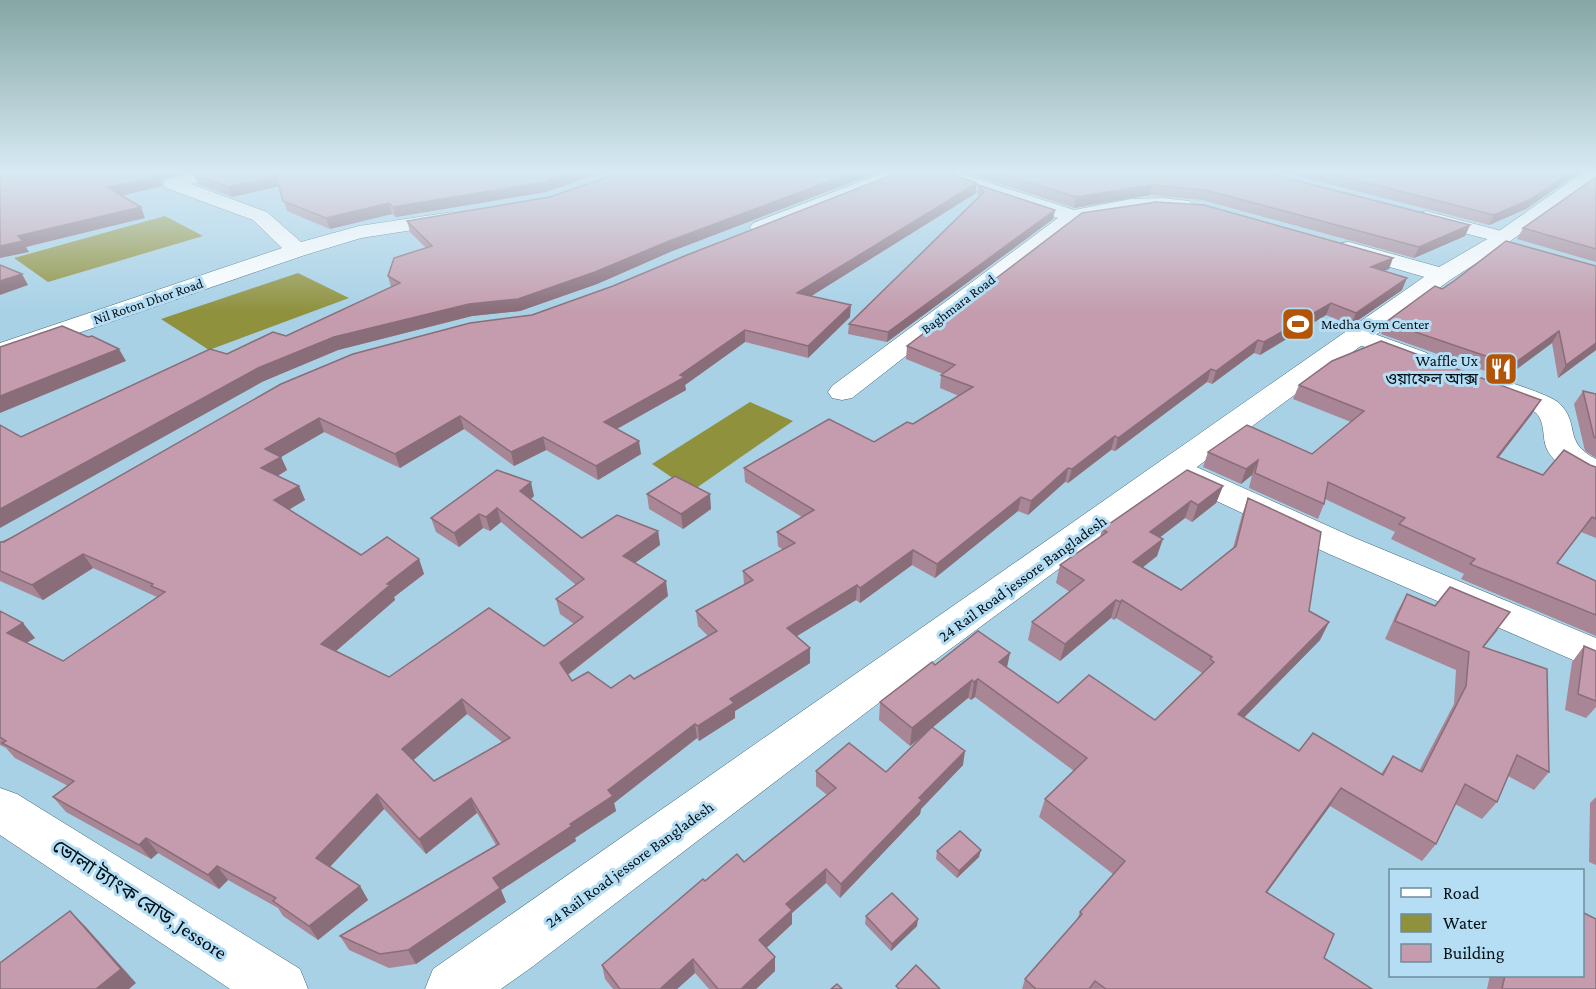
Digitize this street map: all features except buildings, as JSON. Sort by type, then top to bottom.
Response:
[{"type":"street","points":[[263,219],[297,250]]},
{"type":"street","name":"Nil Roton Dhor Road","points":[[0,352],[297,250],[359,232],[440,219]]},
{"type":"street","points":[[743,234],[781,219]]},
{"type":"street","name":"Baghmara Road","points":[[842,392],[1069,219]]},
{"type":"street","points":[[1430,219],[1506,242]]},
{"type":"street","name":"24 Rail Road jessore Bangladesh","points":[[453,989],[513,948],[912,656],[1442,275],[1506,242],[1535,219]]},
{"type":"street","points":[[1332,244],[1442,275]]},
{"type":"street","points":[[1358,336],[1441,368]]},
{"type":"street","points":[[1471,378],[1548,408],[1556,423],[1561,447],[1571,459],[1596,472]]},
{"type":"street","points":[[1174,468],[1342,546],[1596,655]]},
{"type":"street","name":"ভোলা ট্যাংক রোড, Jessore","points":[[0,809],[280,989]]},
{"type":"water","points":[[154,219],[171,219],[203,236],[48,282],[14,258]]},
{"type":"water","points":[[298,273],[349,298],[209,350],[161,319]]},
{"type":"water","points":[[750,402],[793,421],[692,491],[652,464]]},
{"type":"place","name":"Medha Gym Center","points":[[1298,324]]},
{"type":"place","name":"Waffle Ux ওয়াফেল আক্স","points":[[1501,369]]}]
